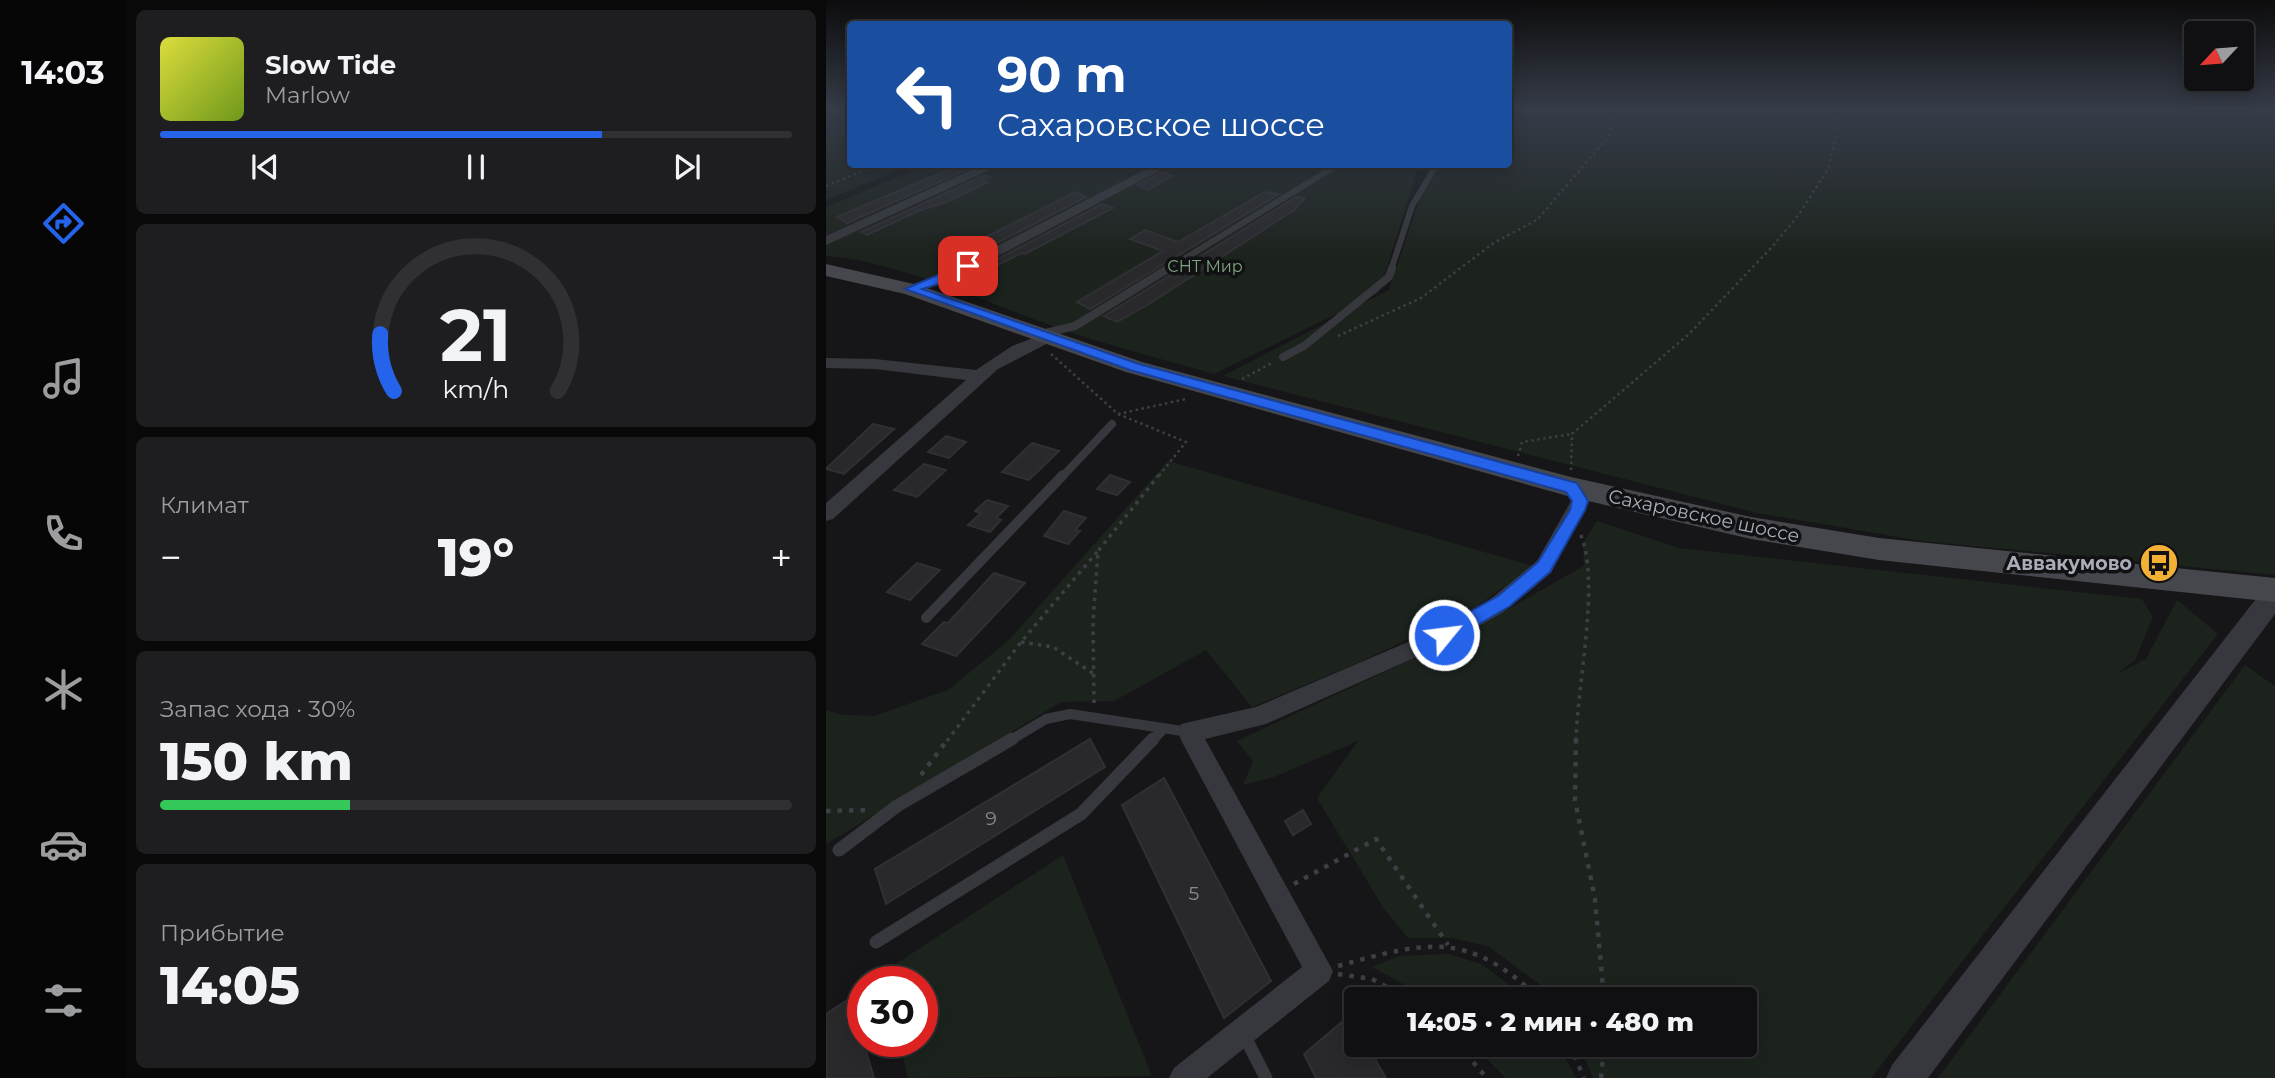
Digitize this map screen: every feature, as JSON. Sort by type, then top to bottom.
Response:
[{"type":"main road","name":"Сахаровское шоссе","points":[[826,270],[911,289],[1134,367],[1572,487],[1751,528],[1879,549],[2275,592]]},
{"type":"street","points":[[826,241],[987,168]]},
{"type":"street","points":[[911,289],[944,279],[1158,168]]},
{"type":"street","points":[[826,514],[1000,359],[1047,336]]},
{"type":"street","points":[[826,363],[875,364],[980,376]]},
{"type":"street","points":[[1184,1078],[1319,971],[1277,893],[1176,730],[1258,717],[1444,635],[1485,613],[1504,601],[1544,567],[1573,519],[1580,501],[1572,487]]},
{"type":"street","points":[[1905,1078],[2275,592]]},
{"type":"lane","points":[[1047,336],[1075,326],[1332,168]]},
{"type":"lane","points":[[1283,357],[1304,346],[1389,277],[1412,206],[1435,168]]},
{"type":"lane","points":[[926,618],[1112,424]]},
{"type":"lane","points":[[839,850],[897,806],[1046,719],[1066,713],[1176,730]]},
{"type":"lane","points":[[876,942],[1081,814],[1176,730]]},
{"type":"lane","points":[[1242,1031],[1266,1078]]},
{"type":"path","points":[[1327,340],[1421,298],[1494,242],[1537,220],[1590,158]]},
{"type":"path","points":[[1512,471],[1522,442],[1572,433],[1689,334],[1800,214],[1828,169],[1831,158]]},
{"type":"path","points":[[826,186],[869,168]]},
{"type":"path","points":[[919,778],[1021,642],[1186,442],[1118,414],[1107,401],[1051,356],[1047,336]]},
{"type":"path","points":[[1112,424],[1118,414],[1222,391],[1283,357]]},
{"type":"path","points":[[1572,433],[1572,487]]},
{"type":"path","points":[[1573,519],[1586,546],[1589,580],[1576,730],[1575,800],[1595,899],[1603,987]]},
{"type":"path","points":[[1094,716],[1093,621],[1098,551]]},
{"type":"path","points":[[1021,642],[1053,647],[1094,674]]},
{"type":"path","points":[[826,811],[864,811],[897,806]]},
{"type":"path","points":[[1277,893],[1376,839],[1448,945]]},
{"type":"path","points":[[1319,971],[1400,949],[1448,945],[1481,955],[1517,974],[1529,987]]},
{"type":"path","points":[[1319,971],[1372,979],[1387,987]]},
{"type":"path","points":[[1469,1057],[1488,1078]]},
{"type":"path","points":[[1575,1057],[1584,1078]]},
{"type":"path","points":[[1601,1078],[1603,1057]]},
{"type":"green space","points":[[826,158],[847,158],[847,168],[904,168],[826,200]]},
{"type":"green space","points":[[1512,158],[2275,158],[2275,575],[1922,541],[1757,513],[1223,376],[1389,290],[1430,168],[1512,168]]},
{"type":"green space","name":"СНТ Мир","points":[[920,168],[1418,168],[1379,293],[1214,374],[1070,332],[910,274],[853,259],[826,256],[826,207]]},
{"type":"green space","points":[[1168,461],[1533,566],[1476,607],[1362,661],[1252,707],[1206,650],[1114,701],[1061,702],[826,844],[826,710],[843,715],[874,716],[948,690],[1008,641]]},
{"type":"green space","points":[[1597,521],[1679,548],[2142,599],[2153,617],[2135,660],[2116,674],[2146,659],[2177,600],[2218,634],[1871,1078],[1593,1078],[1584,1057],[1757,1057],[1757,987],[1543,987],[1488,946],[1451,938],[1408,938],[1384,909],[1317,798],[1358,741],[1274,777],[1243,785],[1253,761],[1237,741],[1453,640],[1584,566],[1583,543]]},
{"type":"green space","points":[[2245,665],[2275,686],[2275,1078],[1938,1078]]},
{"type":"green space","points":[[1063,855],[1152,1076],[908,1078],[903,1057],[938,1057],[938,966],[893,966]]},
{"type":"green space","points":[[1449,954],[1481,964],[1512,987],[1408,987],[1372,967],[1399,956]]},
{"type":"green space","points":[[1485,1057],[1565,1057],[1576,1078],[1506,1078]]},
{"type":"building","points":[[953,168],[970,168],[847,223],[837,217]]},
{"type":"building","points":[[1162,172],[1172,176],[1148,190],[1137,185]]},
{"type":"building","points":[[985,175],[990,177],[982,180],[988,182],[949,201],[918,211],[867,235],[861,232]]},
{"type":"building","points":[[1075,192],[1086,197],[974,255],[962,249]]},
{"type":"building","points":[[1265,192],[1279,194],[1090,309],[1077,302],[1163,251],[1130,239],[1145,230],[1178,242]]},
{"type":"building","points":[[1296,197],[1305,198],[1294,210],[1149,304],[1117,322],[1104,316]]},
{"type":"building","points":[[1102,204],[1113,208],[1025,254],[996,266],[990,263]]},
{"type":"building","points":[[873,424],[894,429],[844,474],[826,469]]},
{"type":"building","points":[[946,436],[966,442],[949,458],[928,452]]},
{"type":"building","points":[[1032,443],[1059,451],[1029,480],[1002,472]]},
{"type":"building","points":[[924,464],[946,470],[917,497],[894,490]]},
{"type":"building","points":[[1110,475],[1130,482],[1117,495],[1097,489]]},
{"type":"building","points":[[987,500],[1008,506],[996,518],[1001,520],[990,532],[968,525],[981,513],[975,511]]},
{"type":"building","points":[[1064,511],[1086,518],[1075,530],[1080,531],[1068,544],[1044,536]]},
{"type":"building","points":[[917,563],[940,570],[910,600],[887,592]]},
{"type":"building","points":[[994,573],[1025,583],[956,656],[922,644],[944,622],[948,623]]},
{"type":"building","points":[[1090,739],[1105,767],[886,904],[875,869]]},
{"type":"building","points":[[1164,778],[1271,981],[1224,1018],[1122,805]]},
{"type":"building","points":[[1303,810],[1311,824],[1293,835],[1285,821]]},
{"type":"building","points":[[847,1000],[847,1057],[868,1057],[874,1078],[826,1078],[826,1014]]},
{"type":"building","points":[[1344,1020],[1344,1057],[1374,1057],[1386,1078],[1316,1078],[1304,1054]]},
{"type":"place","name":"Аввакумово","points":[[2159,563]]},
{"type":"route","points":[[968,266],[944,279],[911,289],[1134,367],[1572,487],[1580,501],[1577,510],[1544,567],[1504,601],[1444,635]]}]
